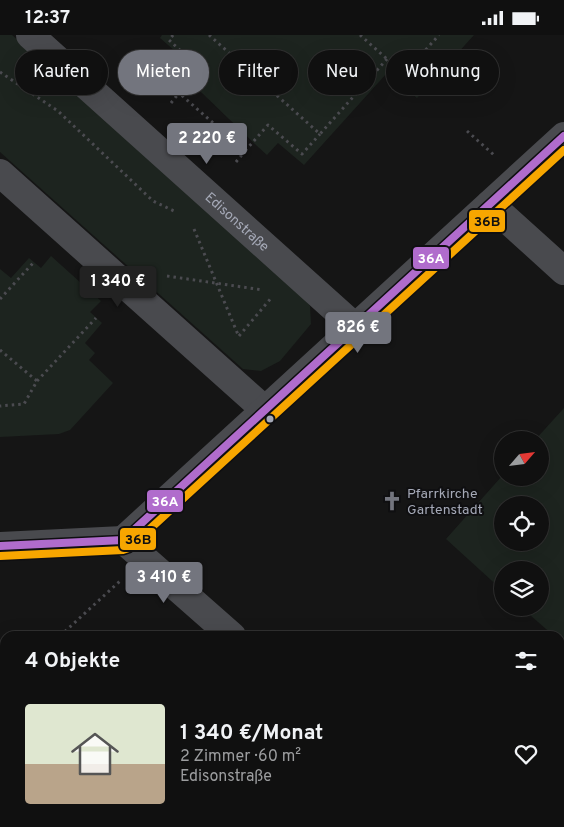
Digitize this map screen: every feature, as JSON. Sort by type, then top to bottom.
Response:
[{"type":"street","name":"Edisonstraße","points":[[30,35],[355,327]]},
{"type":"street","points":[[0,546],[123,540],[564,136]]},
{"type":"street","points":[[0,173],[265,410]]},
{"type":"street","points":[[490,204],[564,271]]},
{"type":"street","points":[[123,540],[226,631]]},
{"type":"path","points":[[173,35],[169,40],[180,50]]},
{"type":"path","points":[[209,35],[320,134]]},
{"type":"path","points":[[360,35],[386,58]]},
{"type":"path","points":[[426,50],[439,35]]},
{"type":"path","points":[[236,162],[268,125],[302,155],[386,60]]},
{"type":"path","points":[[0,72],[58,111],[153,201],[175,212]]},
{"type":"path","points":[[171,103],[177,95]]},
{"type":"path","points":[[181,95],[245,151]]},
{"type":"path","points":[[193,181],[190,219],[239,337]]},
{"type":"path","points":[[0,299],[34,262]]},
{"type":"path","points":[[124,285],[136,271],[276,292]]},
{"type":"path","points":[[216,365],[292,271]]},
{"type":"path","points":[[0,406],[24,404],[37,381],[96,318]]},
{"type":"path","points":[[0,350],[37,381]]},
{"type":"path","points":[[65,631],[144,559]]},
{"type":"shaded area","points":[[0,35],[12,35],[29,50],[15,50],[15,95],[79,95],[296,288],[310,306],[311,324],[280,361],[261,371],[243,369],[0,152]]},
{"type":"shaded area","points":[[162,35],[474,35],[460,50],[386,50],[386,74],[376,85],[376,50],[308,50],[308,95],[367,95],[304,165],[278,143],[267,155],[204,95],[209,95],[209,50],[174,50],[160,38]]},
{"type":"shaded area","points":[[51,256],[101,301],[90,312],[102,323],[85,343],[95,353],[89,360],[113,383],[70,430],[59,434],[0,437],[0,269],[11,278],[29,258],[41,268]]},
{"type":"shaded area","points":[[564,408],[564,631],[548,631],[531,616],[549,616],[549,561],[494,561],[494,583],[446,539],[494,485],[549,486],[549,431],[543,431]]},
{"type":"transit line","name":"36A","points":[[0,546],[123,540],[564,136]]},
{"type":"transit line","name":"36B","points":[[0,556],[123,550],[129,548],[564,150]]},
{"type":"place","name":"Pfarrkirche Gartenstadt","points":[[392,501]]}]
